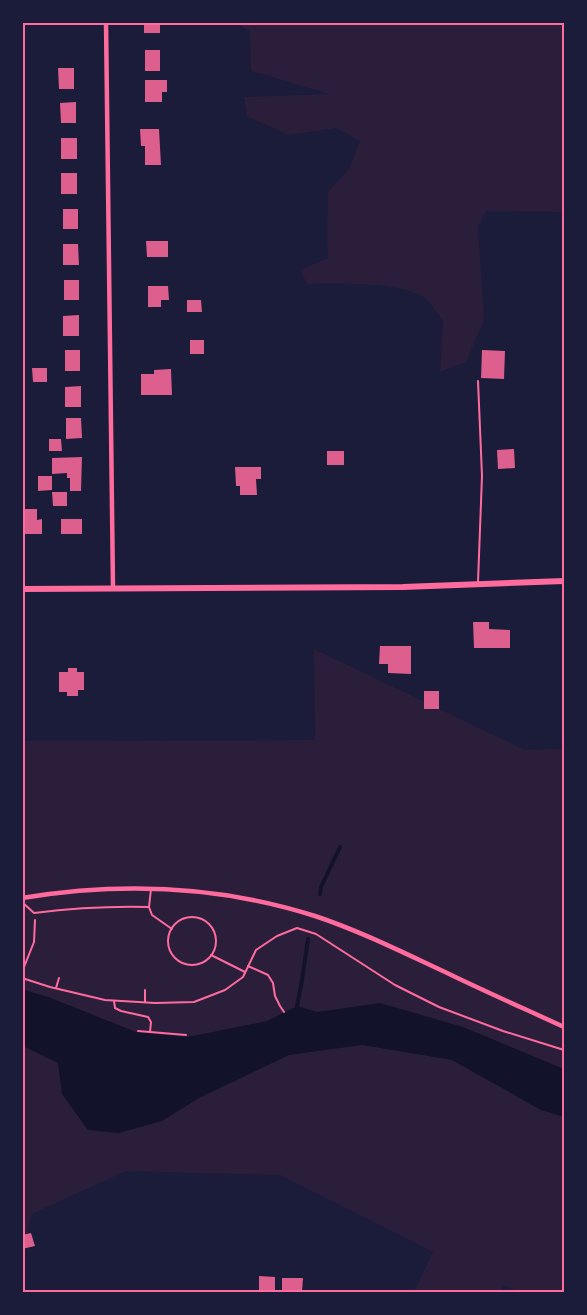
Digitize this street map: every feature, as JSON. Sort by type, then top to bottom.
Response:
[{"type":"street","points":[[106,22],[113,588]]},
{"type":"street","points":[[22,589],[392,587],[564,581]]},
{"type":"street","points":[[22,900],[86,890],[151,888],[199,892],[265,903],[314,916],[376,940],[564,1027]]},
{"type":"lane","points":[[478,381],[482,476],[478,585]]},
{"type":"lane","points":[[151,888],[149,907],[152,915],[172,929]]},
{"type":"lane","points":[[22,900],[34,913],[112,906],[149,907]]},
{"type":"lane","points":[[189,917],[197,917],[205,921],[211,926],[216,940],[211,955],[193,965],[179,961],[174,956],[168,940],[172,929],[181,920],[189,917]]},
{"type":"path","points":[[22,972],[34,942],[34,913]]},
{"type":"path","points":[[22,978],[105,1000],[194,1002],[225,990],[243,977],[256,950],[277,936],[297,928],[316,934],[394,985],[439,1007],[503,1031],[564,1050]]},
{"type":"path","points":[[211,955],[245,972]]},
{"type":"path","points":[[248,966],[268,975],[273,983],[275,996],[284,1012]]},
{"type":"path","points":[[56,988],[59,978]]},
{"type":"path","points":[[145,990],[145,1002]]},
{"type":"path","points":[[114,1001],[114,1008],[148,1017],[151,1022],[150,1032]]},
{"type":"path","points":[[138,1031],[186,1035]]},
{"type":"shaded area","points":[[235,23],[564,23],[564,212],[486,211],[478,226],[484,320],[466,362],[440,372],[443,321],[426,299],[416,293],[386,286],[307,284],[300,270],[328,258],[328,192],[349,169],[360,141],[336,128],[288,135],[247,116],[244,97],[330,94],[251,71],[250,31]]},
{"type":"shaded area","points":[[314,649],[525,750],[564,749],[564,1292],[518,1292],[504,1285],[500,1292],[414,1292],[433,1252],[280,1175],[126,1171],[32,1214],[23,1251],[23,741],[315,740]]},
{"type":"shaded area","points":[[22,989],[51,998],[136,1032],[188,1037],[267,1021],[297,1006],[317,1012],[380,1003],[463,1027],[564,1069],[564,1117],[541,1110],[452,1060],[362,1045],[289,1055],[199,1098],[162,1121],[119,1133],[88,1130],[62,1094],[58,1063],[23,1046]]},
{"type":"building","points":[[144,22],[160,22],[160,33],[144,33]]},
{"type":"building","points":[[145,50],[160,50],[160,71],[145,71]]},
{"type":"building","points":[[58,68],[74,68],[74,89],[59,89]]},
{"type":"building","points":[[145,80],[167,80],[167,92],[162,92],[162,102],[145,102]]},
{"type":"building","points":[[76,102],[76,123],[61,123],[60,103]]},
{"type":"building","points":[[140,129],[159,129],[161,165],[145,165],[145,146],[141,146]]},
{"type":"building","points":[[61,138],[77,138],[77,159],[61,159]]},
{"type":"building","points":[[61,173],[77,173],[77,194],[61,194]]},
{"type":"building","points":[[63,209],[78,209],[78,229],[63,229]]},
{"type":"building","points":[[146,241],[168,241],[168,257],[147,257]]},
{"type":"building","points":[[63,244],[78,244],[79,265],[63,265]]},
{"type":"building","points":[[64,280],[79,280],[79,300],[64,300]]},
{"type":"building","points":[[148,286],[168,286],[169,300],[161,300],[161,307],[148,307]]},
{"type":"building","points":[[187,300],[201,300],[202,312],[187,312]]},
{"type":"building","points":[[79,315],[79,336],[63,336],[63,316]]},
{"type":"building","points":[[190,340],[204,340],[204,354],[190,354]]},
{"type":"building","points":[[65,350],[80,350],[80,371],[65,371]]},
{"type":"building","points":[[482,350],[505,351],[504,379],[481,378]]},
{"type":"building","points":[[32,368],[47,368],[47,382],[33,382]]},
{"type":"building","points":[[171,369],[172,395],[141,395],[141,374],[154,374],[154,370]]},
{"type":"building","points":[[81,386],[81,407],[65,407],[65,387]]},
{"type":"building","points":[[66,418],[81,418],[82,438],[66,439]]},
{"type":"building","points":[[49,439],[61,439],[62,451],[49,451]]},
{"type":"building","points":[[514,449],[515,468],[498,469],[497,450]]},
{"type":"building","points":[[327,451],[344,451],[344,465],[327,465]]},
{"type":"building","points":[[82,457],[81,491],[70,491],[70,478],[67,478],[67,473],[52,474],[52,458]]},
{"type":"building","points":[[235,467],[261,467],[261,479],[256,479],[257,495],[240,495],[240,486],[236,486]]},
{"type":"building","points":[[38,476],[52,476],[52,490],[38,491]]},
{"type":"building","points":[[52,492],[67,492],[67,506],[53,506]]},
{"type":"building","points":[[25,509],[37,509],[37,520],[42,519],[42,534],[22,534]]},
{"type":"building","points":[[61,519],[82,519],[82,534],[61,534]]},
{"type":"building","points":[[473,622],[489,622],[489,629],[510,630],[510,648],[474,648]]},
{"type":"building","points":[[380,646],[411,646],[411,674],[388,673],[388,664],[379,664]]},
{"type":"building","points":[[68,668],[77,668],[77,672],[84,672],[84,690],[78,690],[78,696],[67,696],[67,692],[59,692],[59,672],[68,672]]},
{"type":"building","points":[[424,691],[439,691],[439,709],[424,709]]},
{"type":"building","points":[[31,1233],[35,1246],[22,1249],[22,1235]]},
{"type":"building","points":[[259,1276],[275,1277],[275,1292],[259,1292]]},
{"type":"building","points":[[282,1278],[303,1278],[302,1292],[282,1292]]},
{"type":"waterway","points":[[320,894],[321,887],[340,847]]},
{"type":"waterway","points":[[299,1009],[297,1006],[308,939]]}]
